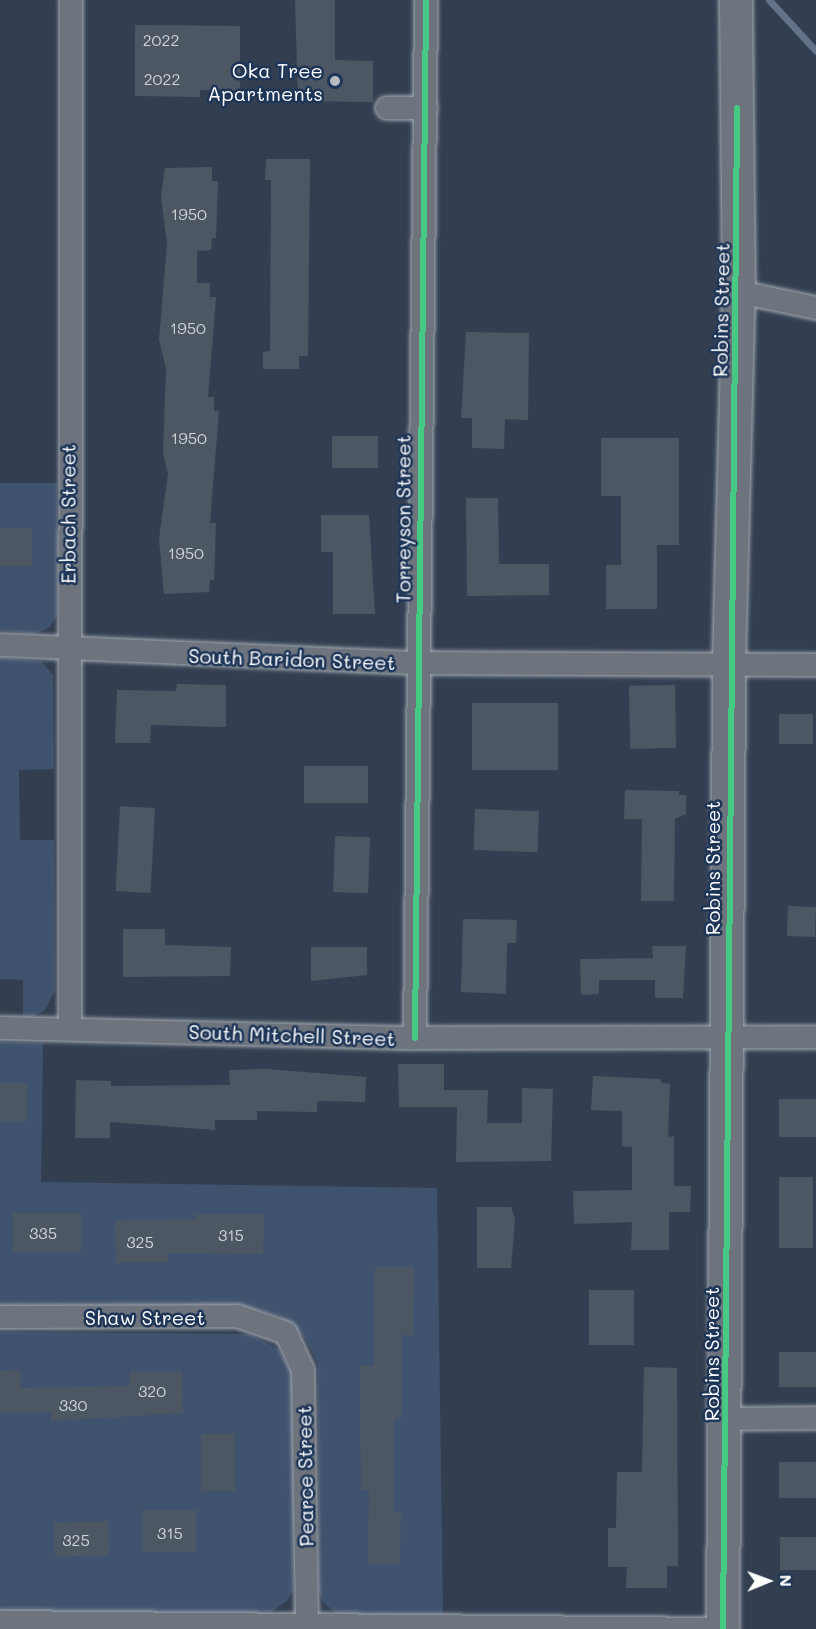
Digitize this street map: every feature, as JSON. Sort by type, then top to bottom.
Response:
[{"type":"street","name":"Erbach Street","points":[[70,0],[67,651],[70,1029]]},
{"type":"street","name":"Torreyson Street","points":[[415,1038],[426,0]]},
{"type":"street","name":"Robins Street","points":[[722,1629],[727,1419],[729,664],[739,292],[736,0]]},
{"type":"street","points":[[387,108],[426,108]]},
{"type":"street","points":[[739,292],[816,308]]},
{"type":"street","name":"South Baridon Street","points":[[0,645],[67,651],[419,663],[816,664]]},
{"type":"street","name":"South Mitchell Street","points":[[0,1028],[415,1038],[728,1035],[816,1037]]},
{"type":"street","name":"Shaw Street","points":[[0,1317],[237,1316],[286,1333]]},
{"type":"street","name":"Pearce Street","points":[[286,1333],[303,1370],[307,1622]]},
{"type":"street","points":[[727,1419],[816,1418]]},
{"type":"street","points":[[0,1622],[307,1622],[411,1627],[722,1629]]},
{"type":"shaded area","points":[[0,483],[57,483],[57,616],[50,627],[34,634],[0,630]]},
{"type":"shaded area","points":[[0,658],[41,661],[53,675],[54,769],[19,770],[20,840],[54,840],[55,991],[45,1010],[28,1019],[23,1019],[23,980],[0,979]]},
{"type":"shaded area","points":[[0,1042],[43,1043],[41,1182],[437,1188],[443,1616],[337,1614],[324,1603],[319,1592],[318,1363],[304,1337],[279,1316],[246,1307],[0,1307]]},
{"type":"shaded area","points":[[0,1332],[250,1334],[278,1349],[294,1377],[293,1590],[288,1600],[267,1615],[0,1614]]},
{"type":"building","points":[[295,0],[335,0],[335,60],[373,61],[373,102],[298,101]]},
{"type":"building","points":[[135,25],[240,26],[240,91],[200,90],[200,97],[135,96]]},
{"type":"building","points":[[266,159],[310,159],[308,356],[299,356],[299,369],[263,369],[263,352],[270,351],[271,180],[265,180]]},
{"type":"building","points":[[212,167],[212,181],[218,181],[216,238],[212,238],[211,250],[197,251],[197,283],[210,283],[210,297],[216,297],[208,397],[214,397],[214,411],[219,411],[210,523],[216,523],[214,580],[210,580],[209,592],[164,594],[159,539],[168,474],[163,453],[166,368],[159,340],[167,244],[161,197],[165,168]]},
{"type":"building","points":[[466,332],[529,333],[528,420],[505,419],[504,449],[472,448],[472,418],[461,418]]},
{"type":"building","points":[[332,436],[378,436],[378,468],[332,468]]},
{"type":"building","points":[[601,438],[679,438],[679,545],[657,545],[657,609],[606,609],[606,565],[621,565],[621,496],[601,496]]},
{"type":"building","points":[[466,498],[498,498],[499,564],[549,564],[549,595],[467,596]]},
{"type":"building","points":[[321,515],[369,515],[375,614],[333,614],[333,552],[321,552]]},
{"type":"building","points":[[0,528],[32,528],[32,566],[0,566]]},
{"type":"building","points":[[177,684],[226,685],[226,727],[151,725],[150,743],[115,743],[117,690],[176,691]]},
{"type":"building","points":[[675,685],[676,748],[630,749],[629,686]]},
{"type":"building","points":[[472,703],[558,703],[558,770],[472,770]]},
{"type":"building","points":[[779,714],[813,714],[813,744],[779,744]]},
{"type":"building","points":[[304,766],[368,766],[368,803],[304,803]]},
{"type":"building","points":[[625,790],[679,791],[679,795],[686,795],[686,814],[675,819],[674,901],[641,901],[642,819],[624,819]]},
{"type":"building","points":[[120,806],[155,808],[151,893],[116,891]]},
{"type":"building","points":[[475,809],[539,811],[538,852],[474,850]]},
{"type":"building","points":[[335,836],[370,837],[368,893],[333,892]]},
{"type":"building","points":[[788,906],[816,907],[815,937],[787,936]]},
{"type":"building","points":[[463,919],[517,920],[516,943],[507,943],[506,994],[461,992]]},
{"type":"building","points":[[123,929],[165,929],[165,945],[231,947],[230,976],[123,977]]},
{"type":"building","points":[[652,946],[686,946],[683,998],[655,998],[655,980],[599,980],[599,994],[581,995],[580,959],[653,958]]},
{"type":"building","points":[[311,947],[367,947],[367,975],[311,981]]},
{"type":"building","points":[[398,1064],[444,1064],[444,1090],[488,1090],[487,1123],[522,1123],[522,1088],[553,1089],[551,1161],[456,1162],[457,1107],[399,1107]]},
{"type":"building","points":[[267,1069],[366,1077],[365,1102],[317,1101],[317,1112],[257,1111],[257,1120],[215,1120],[215,1130],[110,1122],[110,1138],[75,1138],[76,1080],[111,1081],[111,1086],[230,1085],[229,1070]]},
{"type":"building","points":[[593,1076],[661,1079],[661,1083],[670,1084],[668,1137],[674,1136],[674,1186],[691,1186],[690,1212],[669,1212],[669,1250],[631,1250],[632,1222],[574,1224],[573,1191],[632,1190],[632,1147],[622,1146],[622,1111],[591,1110]]},
{"type":"building","points":[[0,1083],[27,1083],[27,1121],[0,1121]]},
{"type":"building","points":[[779,1099],[816,1099],[816,1137],[779,1137]]},
{"type":"building","points":[[779,1177],[813,1177],[813,1248],[779,1248]]},
{"type":"building","points":[[477,1207],[511,1207],[515,1219],[511,1268],[477,1268]]},
{"type":"building","points":[[13,1213],[81,1213],[81,1252],[13,1252]]},
{"type":"building","points":[[196,1214],[264,1215],[263,1254],[168,1253],[168,1262],[116,1263],[115,1221],[196,1219]]},
{"type":"building","points":[[375,1267],[414,1267],[413,1335],[402,1335],[401,1419],[394,1419],[393,1512],[401,1512],[400,1564],[368,1564],[369,1490],[361,1490],[360,1365],[374,1366]]},
{"type":"building","points":[[589,1290],[634,1290],[634,1345],[589,1345]]},
{"type":"building","points":[[779,1352],[816,1352],[816,1387],[779,1387]]},
{"type":"building","points":[[644,1367],[677,1368],[678,1566],[667,1566],[667,1588],[626,1588],[627,1567],[608,1567],[608,1528],[616,1528],[617,1472],[642,1472]]},
{"type":"building","points":[[20,1370],[21,1388],[130,1386],[130,1372],[182,1372],[183,1413],[51,1421],[51,1412],[0,1413],[0,1371]]},
{"type":"building","points":[[201,1434],[235,1434],[235,1491],[201,1491]]},
{"type":"building","points":[[779,1462],[816,1462],[816,1498],[779,1498]]},
{"type":"building","points":[[143,1510],[196,1510],[196,1552],[143,1552]]},
{"type":"building","points":[[108,1521],[109,1555],[55,1557],[54,1523]]},
{"type":"building","points":[[780,1537],[816,1537],[816,1570],[780,1570]]},
{"type":"waterway","points":[[769,0],[816,51]]},
{"type":"cycle path","points":[[415,1038],[426,0]]},
{"type":"cycle path","points":[[723,1629],[737,108]]},
{"type":"place","name":"Oka Tree Apartments","points":[[335,81]]}]
